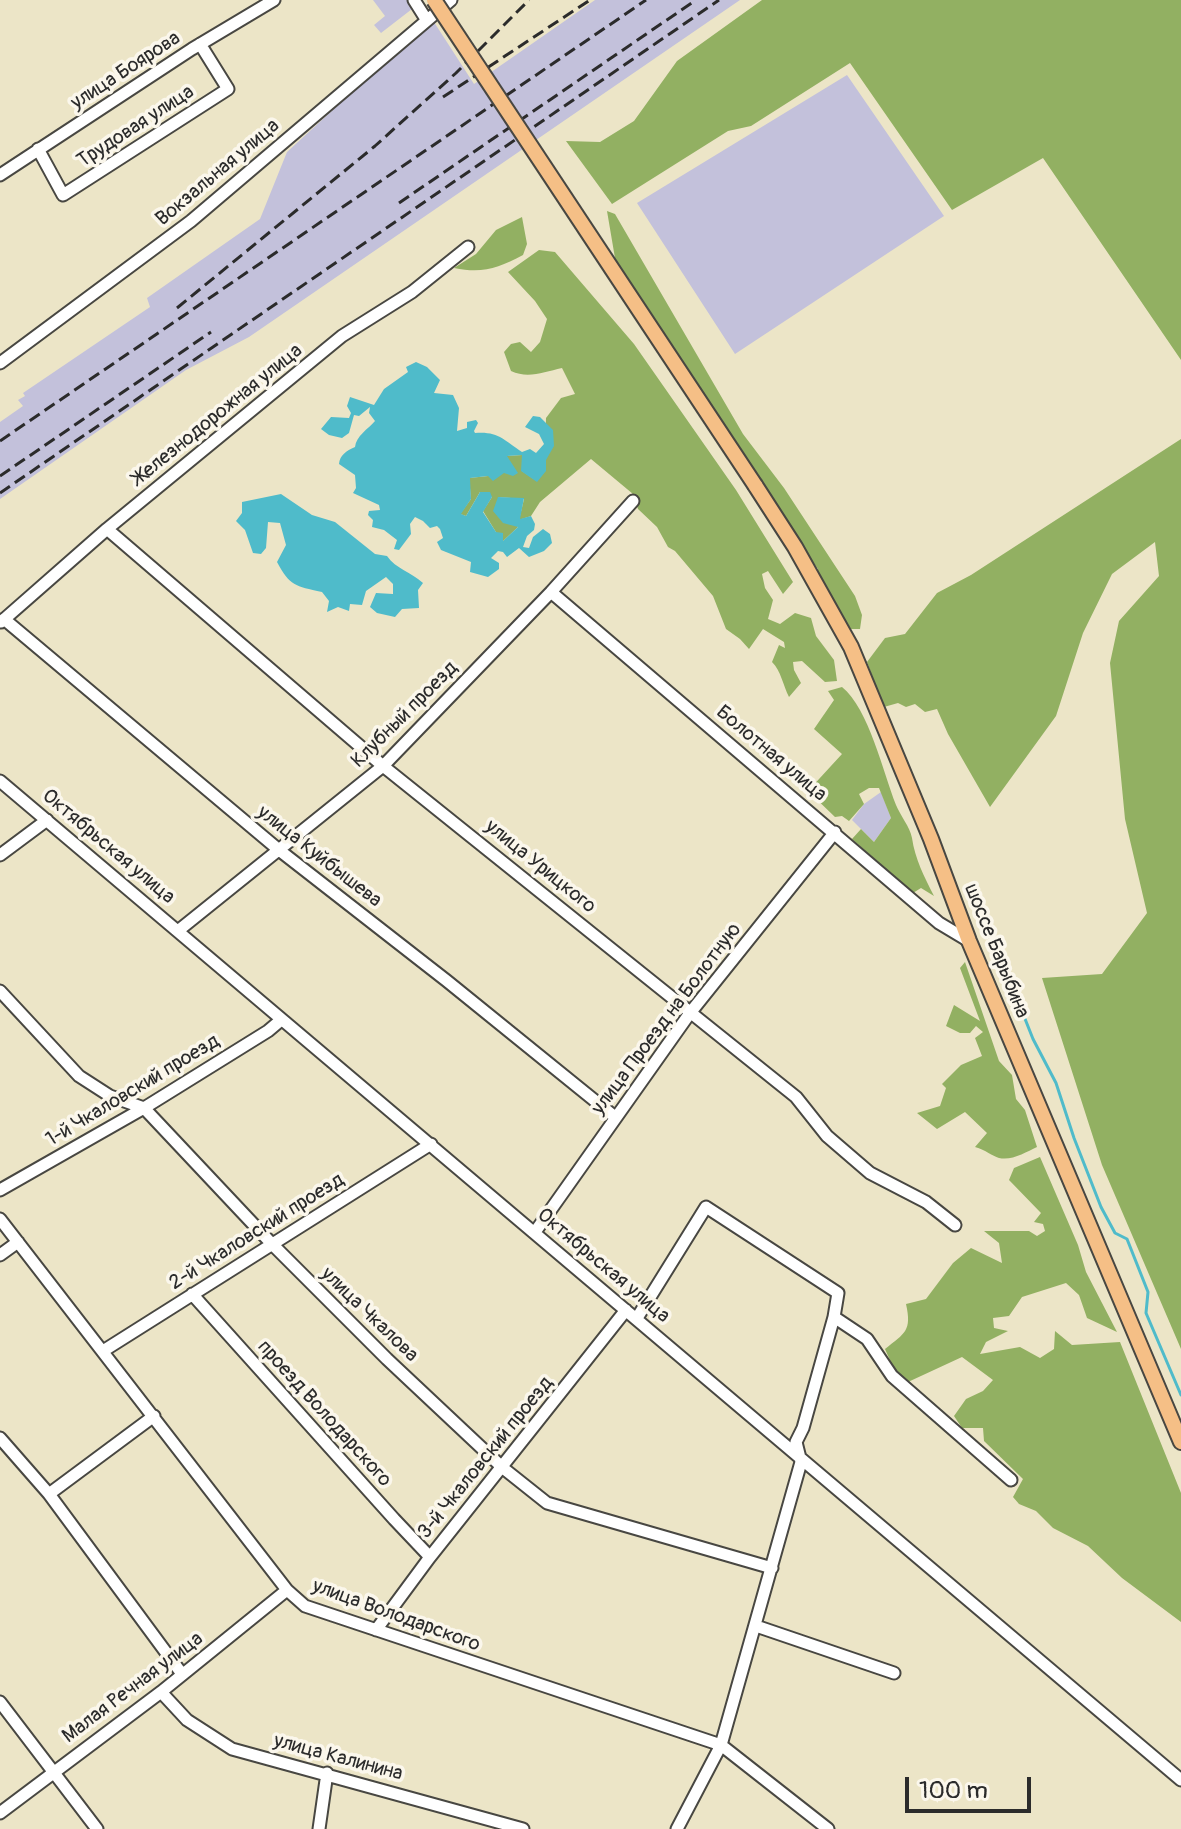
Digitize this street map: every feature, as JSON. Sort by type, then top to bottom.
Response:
[{"type":"main road","name":"шоссе Барыбина","points":[[434,0],[795,547],[851,647],[931,839],[969,941],[1181,1442]]},
{"type":"street","name":"улица Боярова","points":[[0,175],[200,44],[274,0]]},
{"type":"street","points":[[414,0],[426,19]]},
{"type":"street","name":"Вокзальная улица","points":[[0,363],[191,221],[451,0]]},
{"type":"street","name":"Трудовая улица","points":[[38,149],[63,195],[228,89],[200,44]]},
{"type":"street","name":"Железнодорожная улица","points":[[2,620],[107,529],[342,336],[412,292],[468,247]]},
{"type":"street","name":"Клубный проезд","points":[[179,930],[383,766],[551,592],[633,501]]},
{"type":"street","name":"улица Урицкого","points":[[107,529],[383,766],[796,1097],[827,1136],[870,1173],[926,1202],[955,1225]]},
{"type":"street","name":"Болотная улица","points":[[551,592],[939,923],[969,941]]},
{"type":"street","name":"улица Куйбышева","points":[[2,620],[279,850],[615,1117]]},
{"type":"street","name":"Октябрьская улица","points":[[0,781],[637,1318],[801,1462],[1181,1780]]},
{"type":"street","points":[[0,855],[47,820]]},
{"type":"street","name":"улица Проезд на Болотную","points":[[535,1232],[690,1013],[835,832]]},
{"type":"street","name":"улица Чкалова","points":[[0,991],[79,1076],[110,1096],[144,1108],[271,1243],[387,1359],[503,1468],[547,1503],[772,1568]]},
{"type":"street","name":"1-й Чкаловский проезд","points":[[0,1190],[144,1108],[281,1020]]},
{"type":"street","name":"2-й Чкаловский проезд","points":[[103,1351],[431,1144]]},
{"type":"street","points":[[637,1318],[706,1207],[838,1293],[803,1428],[796,1442],[801,1462],[721,1745],[677,1829]]},
{"type":"street","name":"улица Володарского","points":[[0,1219],[287,1590],[305,1606],[721,1745],[828,1829]]},
{"type":"street","points":[[0,1255],[18,1242]]},
{"type":"street","name":"проезд Володарского","points":[[192,1294],[430,1557]]},
{"type":"street","name":"3-й Чкаловский проезд","points":[[376,1630],[626,1310]]},
{"type":"street","points":[[834,1317],[867,1339],[892,1376],[1011,1480]]},
{"type":"street","points":[[49,1494],[154,1416]]},
{"type":"street","points":[[0,1438],[49,1494],[182,1674]]},
{"type":"street","name":"Малая Речная улица","points":[[0,1813],[161,1692],[287,1590]]},
{"type":"street","points":[[756,1626],[894,1673]]},
{"type":"street","name":"улица Калинина","points":[[161,1692],[187,1720],[232,1749],[523,1829]]},
{"type":"street","points":[[0,1702],[97,1829]]},
{"type":"street","points":[[319,1829],[327,1773]]},
{"type":"shaded area","points":[[373,0],[407,0],[412,9],[381,33],[374,25],[385,16]]},
{"type":"shaded area","points":[[595,0],[740,0],[249,337],[186,370],[0,499],[0,422],[23,406],[18,400],[25,396],[23,393],[150,307],[147,298],[260,219],[287,152],[432,19],[474,84]]},
{"type":"shaded area","points":[[847,75],[944,216],[735,354],[637,203]]},
{"type":"shaded area","points":[[881,792],[891,818],[874,842],[852,820],[864,804]]},
{"type":"green space","points":[[762,0],[1181,0],[1181,360],[1043,158],[952,210],[850,63],[751,126],[728,131],[612,204],[566,141],[600,142],[634,121],[677,61]]},
{"type":"green space","points":[[607,211],[615,214],[743,434],[784,488],[855,596],[862,615],[860,629],[851,629],[817,576],[818,569],[616,264]]},
{"type":"green space","points":[[522,217],[527,244],[523,255],[490,269],[454,268],[476,254],[496,230]]},
{"type":"green space","points":[[539,250],[555,252],[634,344],[736,490],[793,582],[783,594],[768,571],[762,574],[765,588],[773,600],[768,619],[780,624],[795,613],[811,618],[816,636],[834,660],[837,681],[825,682],[802,661],[793,662],[801,683],[789,697],[772,662],[779,645],[785,648],[784,642],[763,629],[749,649],[726,629],[713,596],[675,551],[668,547],[657,527],[638,509],[633,494],[591,459],[540,502],[531,516],[519,520],[524,499],[498,497],[518,527],[502,542],[483,511],[492,497],[480,492],[466,516],[460,514],[471,499],[469,478],[488,476],[506,456],[522,455],[522,471],[537,481],[545,460],[546,418],[561,398],[575,394],[562,368],[536,374],[517,373],[511,371],[504,352],[511,344],[520,342],[531,352],[540,342],[547,319],[508,272]]},
{"type":"green space","points":[[1181,439],[1181,1349],[1102,1165],[1042,978],[1102,974],[1147,913],[1125,819],[1110,663],[1119,621],[1159,576],[1155,542],[1112,574],[1083,633],[1056,716],[990,807],[937,709],[925,712],[915,704],[906,707],[898,703],[884,707],[867,662],[885,638],[905,634],[937,593],[971,575]]},
{"type":"green space","points":[[842,687],[852,697],[868,725],[896,805],[934,896],[921,888],[913,893],[852,839],[861,829],[874,842],[891,818],[879,788],[869,788],[859,794],[864,804],[849,821],[842,816],[835,817],[808,791],[842,754],[814,729],[834,700],[828,691]]},
{"type":"green space","points":[[965,962],[999,1061],[1012,1075],[1016,1099],[1025,1110],[1037,1147],[1014,1157],[999,1158],[975,1147],[987,1133],[965,1112],[937,1129],[917,1113],[940,1106],[946,1088],[942,1084],[961,1065],[982,1056],[975,1038],[983,1032],[976,1026],[970,1033],[960,1033],[946,1026],[954,1005],[980,1021],[960,968]]},
{"type":"green space","points":[[1040,1157],[1078,1245],[1086,1272],[1117,1332],[1087,1318],[1079,1295],[1066,1283],[1022,1297],[1009,1316],[993,1318],[994,1328],[1008,1331],[986,1342],[980,1354],[1020,1347],[1040,1358],[1054,1349],[1055,1331],[1072,1345],[1120,1342],[1181,1493],[1181,1622],[1122,1578],[1088,1546],[1053,1528],[1036,1511],[1019,1504],[1013,1497],[1023,1479],[984,1441],[983,1428],[962,1428],[954,1416],[966,1399],[983,1391],[993,1380],[962,1357],[908,1382],[893,1367],[885,1349],[905,1331],[908,1320],[906,1304],[926,1299],[953,1263],[971,1248],[1002,1263],[999,1243],[984,1231],[1029,1231],[1037,1236],[1045,1231],[1043,1224],[1034,1222],[1041,1213],[1009,1180],[1014,1168]]},
{"type":"water","points":[[416,362],[427,367],[440,380],[434,393],[453,395],[459,408],[457,431],[467,428],[467,422],[476,420],[475,433],[495,435],[522,452],[530,449],[536,453],[544,444],[539,434],[525,427],[533,416],[540,417],[553,430],[554,446],[546,460],[546,471],[537,482],[521,471],[522,455],[507,456],[518,473],[513,476],[504,473],[493,481],[488,476],[470,478],[471,499],[461,514],[466,516],[480,492],[490,492],[492,497],[483,512],[496,532],[503,533],[503,541],[518,527],[503,523],[493,511],[498,497],[524,498],[520,519],[531,516],[535,524],[523,547],[529,548],[533,537],[543,529],[550,534],[552,543],[544,551],[529,557],[519,548],[507,557],[498,551],[491,558],[499,563],[499,569],[488,577],[470,572],[471,562],[441,550],[437,542],[443,538],[437,526],[430,528],[415,517],[410,524],[411,534],[399,550],[394,549],[397,540],[384,530],[372,527],[369,511],[380,510],[379,505],[353,493],[356,488],[355,475],[339,464],[342,456],[355,447],[360,436],[375,421],[369,413],[370,407],[359,416],[354,415],[349,433],[342,438],[321,429],[331,417],[349,418],[351,413],[347,406],[350,397],[374,405],[384,389],[408,372],[406,367]]},
{"type":"water","points":[[281,494],[312,515],[335,522],[375,554],[387,556],[423,583],[418,590],[419,608],[402,609],[395,617],[377,613],[370,607],[376,593],[393,594],[393,584],[386,577],[366,591],[362,605],[350,604],[349,611],[338,607],[327,612],[329,601],[322,592],[294,584],[277,562],[286,545],[280,523],[268,522],[266,548],[261,554],[253,553],[245,530],[236,521],[242,513],[242,502]]},
{"type":"waterway","points":[[1008,976],[1033,1039],[1056,1083],[1101,1207],[1115,1233],[1127,1239],[1148,1292],[1146,1313],[1181,1395]]},
{"type":"railway","points":[[177,308],[375,146],[456,73],[529,0]]},
{"type":"railway","points":[[443,97],[590,0]]},
{"type":"railway","points":[[0,441],[646,0]]},
{"type":"railway","points":[[399,203],[696,0]]},
{"type":"railway","points":[[0,493],[719,0]]},
{"type":"railway","points":[[0,476],[211,332]]}]
